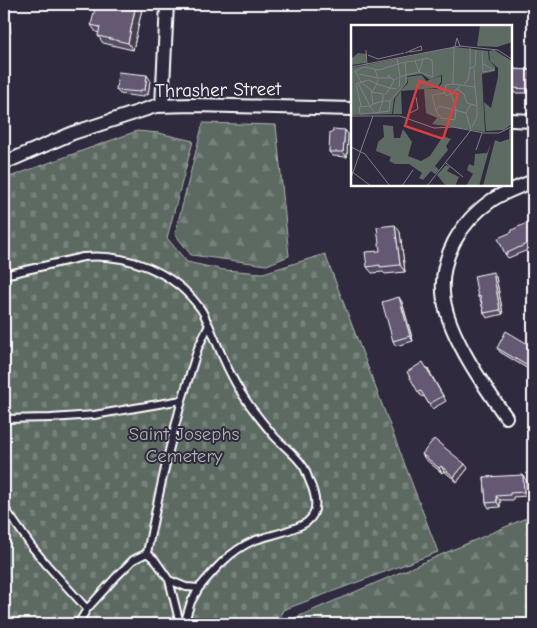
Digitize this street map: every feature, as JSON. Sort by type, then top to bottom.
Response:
[{"type":"street","points":[[162,106],[167,4]]},
{"type":"street","name":"Thrasher Street","points":[[4,163],[73,134],[149,108],[162,106],[194,105],[351,110]]},
{"type":"street","points":[[512,120],[533,122]]},
{"type":"street","points":[[506,417],[479,378],[457,339],[445,310],[443,277],[451,248],[458,234],[470,219],[494,199],[533,181]]},
{"type":"lane","points":[[4,275],[93,256],[133,261],[152,269],[170,280],[189,294],[201,310],[246,401],[275,437],[304,467],[316,503],[314,513],[307,521],[294,528],[253,541],[240,548],[215,569],[199,588],[191,602],[184,624]]},
{"type":"lane","points":[[147,553],[170,443],[198,348],[209,325]]},
{"type":"lane","points":[[4,418],[51,418],[94,415],[182,400]]},
{"type":"lane","points":[[4,507],[32,547],[87,608]]},
{"type":"lane","points":[[147,553],[155,560],[169,580],[180,624]]},
{"type":"lane","points":[[78,624],[87,608],[133,560],[147,553]]},
{"type":"lane","points":[[169,580],[186,587],[199,588]]},
{"type":"green space","points":[[4,4],[8,4],[11,33],[4,33]]},
{"type":"green space","points":[[203,123],[276,125],[289,256],[267,265],[191,255],[175,234]]},
{"type":"green space","name":"Saint Josephs Cemetery","points":[[137,131],[159,133],[193,141],[167,238],[187,262],[224,270],[263,273],[325,254],[438,552],[283,610],[277,624],[4,624],[4,179]]},
{"type":"green space","points":[[533,515],[533,624],[288,624],[290,620]]},
{"type":"building","points":[[96,4],[136,4],[128,43],[98,36],[100,27],[91,25]]},
{"type":"building","points":[[512,69],[531,70],[531,89],[512,88]]},
{"type":"building","points":[[118,72],[147,75],[145,90],[140,90],[140,92],[116,90]]},
{"type":"building","points":[[333,129],[345,130],[343,152],[329,152],[330,132],[333,132]]},
{"type":"building","points":[[533,220],[533,241],[505,254],[498,238]]},
{"type":"building","points":[[395,225],[400,265],[367,267],[365,252],[380,251],[377,227]]},
{"type":"building","points":[[493,272],[500,310],[484,313],[480,296],[478,297],[474,276]]},
{"type":"building","points":[[399,297],[410,336],[393,341],[382,302]]},
{"type":"building","points":[[506,331],[533,347],[533,365],[531,368],[497,348]]},
{"type":"building","points":[[423,362],[443,396],[429,404],[421,391],[418,392],[407,372]]},
{"type":"building","points":[[434,439],[465,464],[454,477],[422,454]]},
{"type":"building","points":[[523,475],[524,492],[496,496],[497,502],[486,503],[484,477]]}]
